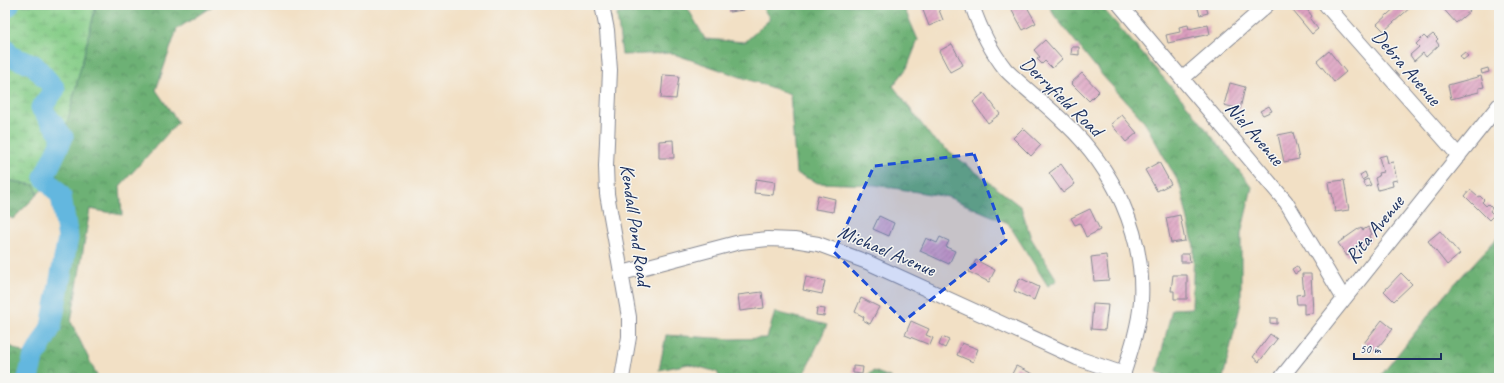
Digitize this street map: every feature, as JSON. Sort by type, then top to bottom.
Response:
[{"type":"street","name":"Kendall Pond Road","points":[[602,5],[607,30],[610,70],[606,152],[607,194],[629,317],[629,337],[622,378]]},
{"type":"street","name":"Derryfield Road","points":[[972,5],[984,36],[997,59],[1006,70],[1065,122],[1081,140],[1110,178],[1127,213],[1137,247],[1141,285],[1138,321],[1123,376]]},
{"type":"street","name":"Niel Avenue","points":[[1120,5],[1286,202],[1344,299]]},
{"type":"street","points":[[1182,79],[1267,5]]},
{"type":"street","name":"Debra Avenue","points":[[1326,5],[1459,156]]},
{"type":"street","name":"Rita Avenue","points":[[1281,378],[1499,105]]},
{"type":"street","name":"Michael Avenue","points":[[622,273],[740,242],[768,239],[818,244],[867,262],[1077,358],[1123,376]]},
{"type":"highlighted area","points":[[974,154],[1006,240],[904,321],[834,252],[874,166]]},
{"type":"green space","points":[[5,5],[96,5],[55,172],[38,194],[35,185],[5,180]]},
{"type":"green space","points":[[96,5],[214,5],[177,29],[156,90],[178,122],[120,186],[122,215],[90,209],[71,322],[98,378],[5,378],[5,343],[41,363],[56,329],[68,259],[58,209],[55,172]]},
{"type":"green space","points":[[670,5],[686,5],[705,39],[745,42],[770,19],[761,5],[903,5],[918,40],[907,68],[893,86],[932,138],[1021,207],[1031,238],[1057,280],[1048,286],[1008,223],[948,197],[875,185],[818,183],[796,173],[790,94],[671,53],[622,55],[617,14]]},
{"type":"green space","points":[[1049,5],[1100,5],[1187,105],[1252,187],[1241,234],[1241,303],[1223,378],[1171,378],[1157,372],[1172,309],[1192,308],[1194,247],[1180,185],[1144,121],[1102,75],[1054,15]]},
{"type":"green space","points":[[5,180],[35,185],[38,194],[13,219],[5,215]]},
{"type":"green space","points":[[1499,236],[1499,364],[1493,378],[1379,378],[1448,291]]},
{"type":"green space","points":[[775,312],[827,325],[803,376],[807,378],[720,378],[717,372],[689,364],[659,370],[666,335],[731,339],[767,338]]},
{"type":"green space","points":[[874,371],[892,378],[862,378]]},
{"type":"building","points":[[729,5],[744,5],[744,10],[729,12]]},
{"type":"building","points":[[921,5],[937,5],[943,20],[929,26]]},
{"type":"building","points":[[1015,5],[1026,5],[1036,23],[1023,30],[1011,8]]},
{"type":"building","points":[[1398,5],[1412,6],[1384,31],[1377,24]]},
{"type":"building","points":[[1440,5],[1465,5],[1470,11],[1456,23]]},
{"type":"building","points":[[1206,6],[1208,13],[1200,15],[1198,8]]},
{"type":"building","points":[[1298,6],[1301,10],[1305,7],[1312,16],[1310,19],[1318,29],[1312,34],[1293,11]]},
{"type":"building","points":[[1188,25],[1189,29],[1208,25],[1210,34],[1168,43],[1166,35],[1180,32],[1179,27]]},
{"type":"building","points":[[1433,34],[1438,39],[1436,41],[1439,45],[1426,57],[1423,53],[1414,61],[1410,55],[1419,47],[1416,44],[1424,36],[1427,39]]},
{"type":"building","points":[[1045,40],[1062,59],[1052,68],[1045,61],[1042,64],[1037,59],[1040,57],[1034,50]]},
{"type":"building","points":[[952,44],[963,65],[950,72],[939,51]]},
{"type":"building","points":[[1072,47],[1079,47],[1079,55],[1071,54]]},
{"type":"building","points":[[1329,51],[1346,72],[1334,82],[1317,61]]},
{"type":"building","points":[[1465,52],[1468,56],[1463,60],[1460,56]]},
{"type":"building","points":[[1488,68],[1489,72],[1482,74],[1481,70]]},
{"type":"building","points":[[1082,73],[1099,91],[1089,101],[1071,83]]},
{"type":"building","points":[[663,75],[679,76],[676,99],[661,98]]},
{"type":"building","points":[[1481,76],[1484,87],[1479,88],[1479,92],[1451,99],[1448,85]]},
{"type":"building","points":[[1230,83],[1245,87],[1240,109],[1224,105]]},
{"type":"building","points":[[984,93],[1000,114],[988,123],[973,102]]},
{"type":"building","points":[[1269,106],[1272,111],[1263,115],[1260,111]]},
{"type":"building","points":[[1122,115],[1137,133],[1126,142],[1111,124]]},
{"type":"building","points":[[1023,128],[1041,145],[1031,156],[1013,138]]},
{"type":"building","points":[[1293,132],[1299,159],[1284,162],[1278,135]]},
{"type":"building","points":[[673,140],[674,158],[659,158],[659,141]]},
{"type":"building","points":[[1386,155],[1388,163],[1393,162],[1397,180],[1392,181],[1393,186],[1378,190],[1375,178],[1379,176],[1378,173],[1383,172],[1379,157]]},
{"type":"building","points":[[1159,162],[1171,184],[1157,191],[1145,170]]},
{"type":"building","points":[[1061,164],[1075,184],[1063,193],[1049,173]]},
{"type":"building","points":[[1365,172],[1367,177],[1362,180],[1360,175]]},
{"type":"building","points":[[756,179],[775,182],[773,195],[754,193]]},
{"type":"building","points":[[1368,179],[1371,185],[1366,187],[1363,181]]},
{"type":"building","points":[[1344,180],[1349,210],[1335,212],[1332,193],[1330,194],[1328,182]]},
{"type":"building","points":[[1470,190],[1484,200],[1482,202],[1486,206],[1488,204],[1492,208],[1490,211],[1494,215],[1489,220],[1465,196]]},
{"type":"building","points":[[818,195],[835,199],[833,212],[815,209]]},
{"type":"building","points":[[1090,209],[1100,230],[1086,237],[1080,223],[1075,225],[1071,218]]},
{"type":"building","points":[[1180,215],[1185,241],[1171,243],[1166,218]]},
{"type":"building","points":[[879,216],[894,223],[889,236],[873,229]]},
{"type":"building","points":[[1361,227],[1363,230],[1368,227],[1372,234],[1369,236],[1371,240],[1347,256],[1338,243]]},
{"type":"building","points":[[1440,231],[1460,254],[1447,265],[1428,241]]},
{"type":"building","points":[[940,237],[949,241],[946,247],[955,251],[949,264],[920,251],[926,238],[937,243]]},
{"type":"building","points":[[1181,254],[1189,254],[1190,262],[1181,262]]},
{"type":"building","points":[[1106,255],[1109,280],[1094,281],[1091,257]]},
{"type":"building","points":[[976,260],[995,270],[989,282],[969,272]]},
{"type":"building","points":[[1297,266],[1300,271],[1295,274],[1292,269]]},
{"type":"building","points":[[1401,273],[1412,284],[1394,301],[1384,291]]},
{"type":"building","points":[[1302,274],[1311,274],[1313,313],[1304,314],[1304,304],[1297,304],[1296,295],[1304,294]]},
{"type":"building","points":[[1173,275],[1187,275],[1187,299],[1174,299],[1174,291],[1171,291]]},
{"type":"building","points":[[806,277],[825,281],[822,294],[803,290]]},
{"type":"building","points":[[1020,278],[1039,287],[1034,300],[1014,291]]},
{"type":"building","points":[[762,292],[764,308],[740,311],[738,295]]},
{"type":"building","points":[[861,298],[879,307],[870,324],[863,320],[864,317],[855,312]]},
{"type":"building","points":[[1093,304],[1108,305],[1105,330],[1091,329]]},
{"type":"building","points":[[817,308],[825,309],[824,316],[816,315]]},
{"type":"building","points":[[1270,318],[1277,318],[1277,324],[1270,323]]},
{"type":"building","points":[[1382,320],[1393,329],[1375,351],[1364,343]]},
{"type":"building","points":[[911,321],[929,329],[926,335],[933,338],[930,345],[905,335]]},
{"type":"building","points":[[1270,334],[1277,339],[1259,362],[1253,357]]},
{"type":"building","points":[[942,337],[949,340],[945,348],[939,345]]},
{"type":"building","points":[[962,343],[978,349],[973,362],[957,355]]},
{"type":"building","points":[[853,366],[863,367],[862,374],[853,373]]},
{"type":"building","points":[[1016,366],[1033,374],[1031,378],[1010,378]]},
{"type":"waterway","points":[[5,8],[9,5]]},
{"type":"waterway","points":[[5,48],[9,56],[34,65],[55,89],[41,108],[63,137],[44,177],[61,196],[68,238],[51,327],[33,359],[28,378]]}]
